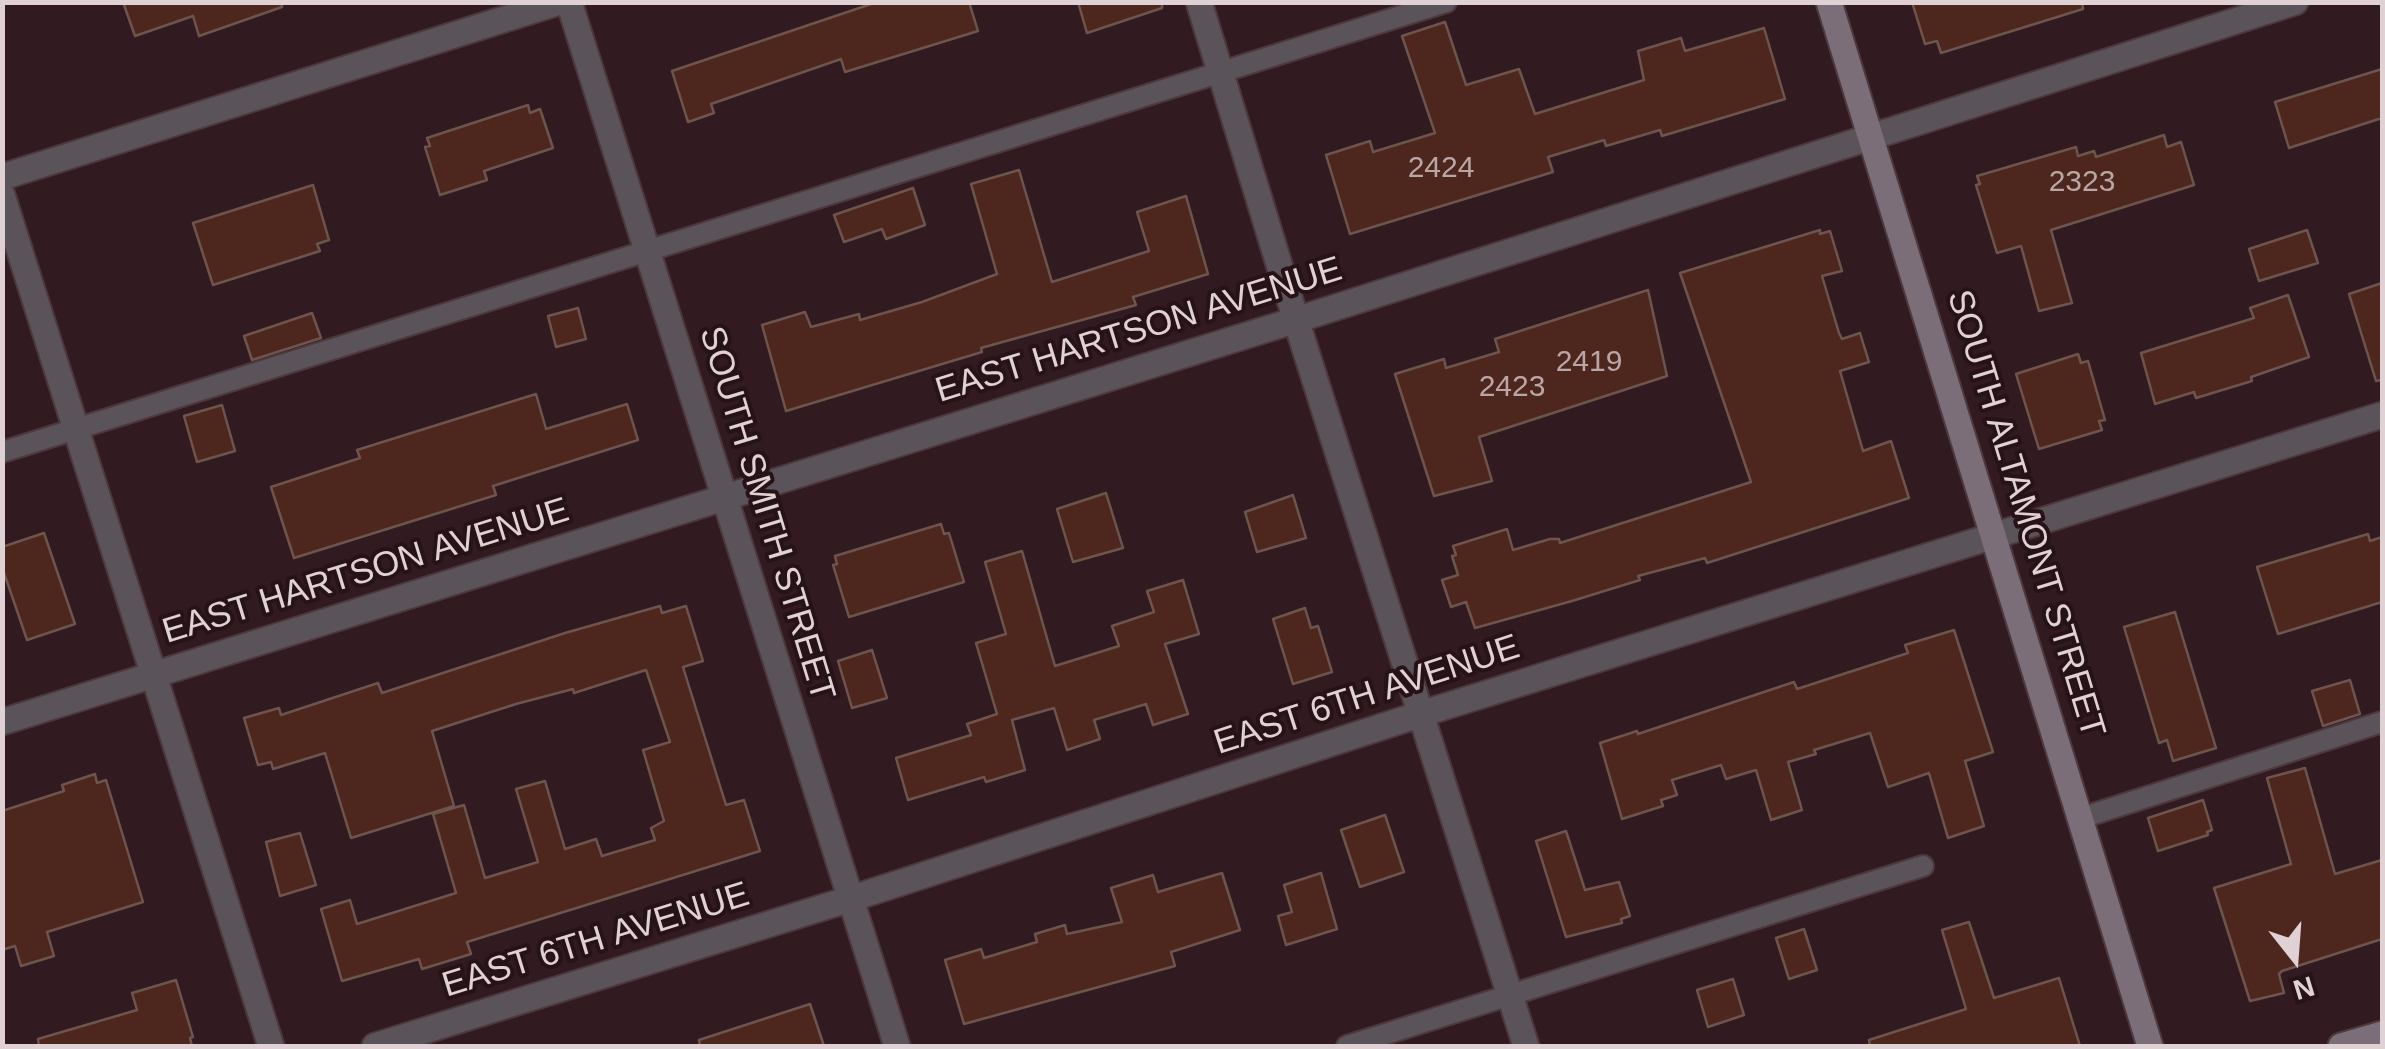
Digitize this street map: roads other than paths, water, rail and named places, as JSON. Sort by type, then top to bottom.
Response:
[{"type":"street","points":[[2,178],[559,2]]},
{"type":"street","name":"SOUTH SMITH STREET","points":[[569,2],[897,1046]]},
{"type":"street","points":[[1199,2],[1526,1046]]},
{"type":"street","name":"SOUTH ALTAMONT STREET","points":[[1829,2],[2150,1046]]},
{"type":"street","name":"EAST HARTSON AVENUE","points":[[2,722],[1296,320],[2295,2]]},
{"type":"street","points":[[2,195],[271,1046]]},
{"type":"street","name":"EAST 6TH AVENUE","points":[[374,1046],[2382,414]]},
{"type":"street","points":[[2341,1046],[2382,1034]]},
{"type":"lane","points":[[2,452],[1446,2]]},
{"type":"lane","points":[[2081,818],[2382,722]]},
{"type":"lane","points":[[1346,1046],[1924,866]]}]
